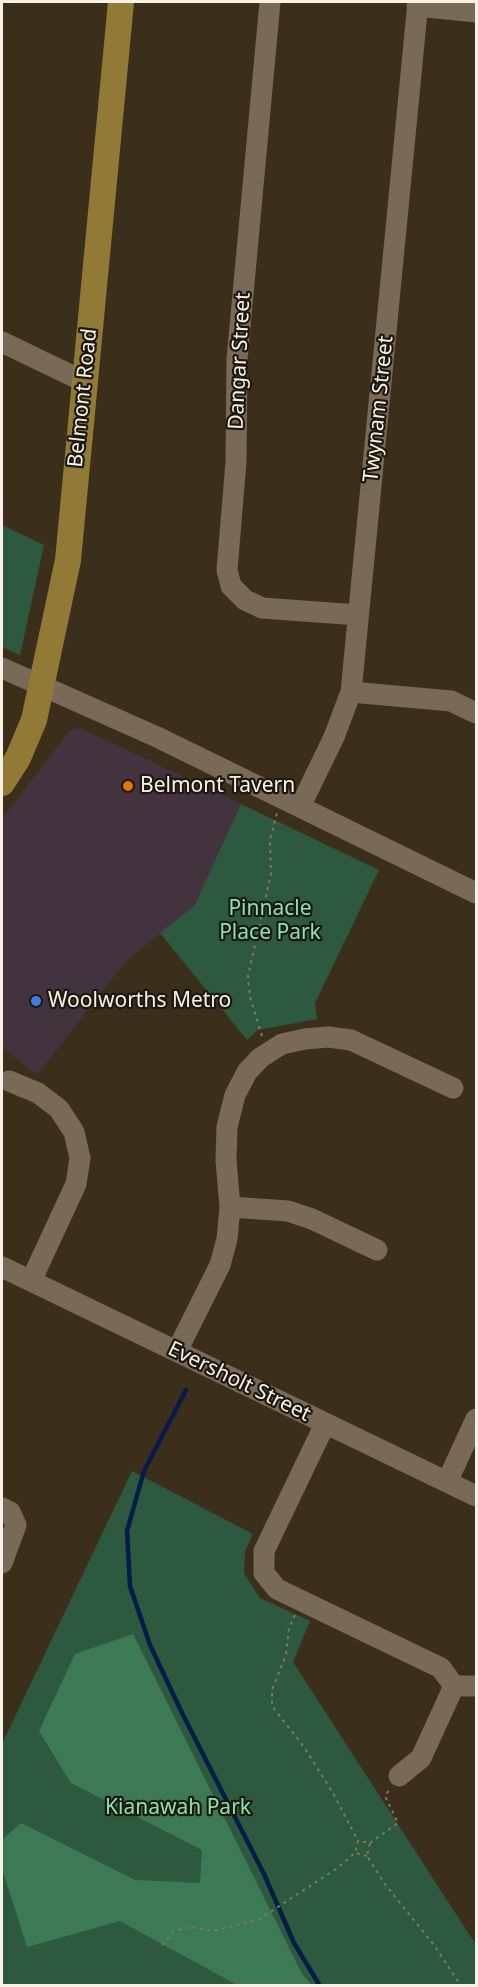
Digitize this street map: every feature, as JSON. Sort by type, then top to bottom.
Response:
[{"type":"main road","name":"Belmont Road","points":[[2,783],[18,758],[34,720],[68,560],[122,2]]},
{"type":"street","name":"Dangar Street","points":[[270,2],[237,359],[236,462],[227,570],[231,586],[244,600],[262,608],[358,615]]},
{"type":"street","points":[[418,4],[477,12]]},
{"type":"street","name":"Twynam Street","points":[[300,807],[334,737],[351,692],[418,4]]},
{"type":"street","points":[[2,342],[85,382]]},
{"type":"street","points":[[2,668],[157,737],[477,893]]},
{"type":"street","points":[[351,692],[451,701],[477,713]]},
{"type":"street","points":[[177,1351],[220,1265],[227,1239],[230,1207],[226,1160],[230,1117],[235,1095],[247,1072],[282,1044],[328,1037],[351,1040],[453,1088]]},
{"type":"street","points":[[9,1081],[38,1093],[59,1109],[74,1132],[80,1158],[76,1184],[31,1281]]},
{"type":"street","points":[[230,1207],[288,1211],[312,1219],[377,1250]]},
{"type":"street","name":"Eversholt Street","points":[[2,1267],[477,1496]]},
{"type":"street","points":[[447,1482],[477,1419]]},
{"type":"street","points":[[325,1424],[264,1551],[264,1573],[277,1589],[301,1602],[441,1668],[454,1686]]},
{"type":"street","points":[[2,1508],[10,1512],[16,1525],[2,1563]]},
{"type":"street","points":[[454,1686],[477,1686]]},
{"type":"street","points":[[399,1776],[421,1758],[454,1686]]},
{"type":"path","points":[[268,1053],[254,1016],[248,976],[271,874],[270,840],[277,812]]},
{"type":"path","points":[[162,1944],[174,1931],[191,1927],[212,1930],[258,1920],[336,1869],[355,1853],[357,1841],[333,1793],[304,1747],[272,1706],[272,1690],[286,1655],[289,1628],[301,1602]]},
{"type":"path","points":[[367,1856],[370,1843],[398,1823],[385,1796],[399,1776]]},
{"type":"path","points":[[357,1841],[370,1843]]},
{"type":"path","points":[[355,1853],[367,1856],[384,1883],[434,1945],[461,1986]]},
{"type":"shaded area","points":[[80,728],[241,804],[194,906],[126,961],[37,1075],[2,1047],[2,819],[70,730]]},
{"type":"green space","points":[[2,525],[44,545],[20,655],[2,647]]},
{"type":"green space","name":"Pinnacle Place Park","points":[[241,804],[379,870],[315,1003],[317,1019],[258,1030],[247,1040],[160,933],[194,906]]},
{"type":"green space","name":"Kianawah Park","points":[[132,1471],[253,1534],[245,1551],[244,1573],[260,1598],[310,1621],[293,1662],[476,1945],[476,1985],[2,1985],[2,1744]]},
{"type":"green space","points":[[133,1634],[302,1974],[312,1985],[237,1985],[120,1921],[27,1947],[2,1868],[2,1840],[21,1823],[135,1880],[200,1883],[202,1850],[71,1783],[39,1731],[75,1654]]},
{"type":"waterway","points":[[186,1390],[144,1471],[127,1531],[130,1586],[150,1645],[183,1715],[264,1874],[294,1943],[320,1986]]},
{"type":"place","name":"Belmont Tavern","points":[[128,786]]},
{"type":"place","name":"Woolworths Metro","points":[[36,1001]]}]
